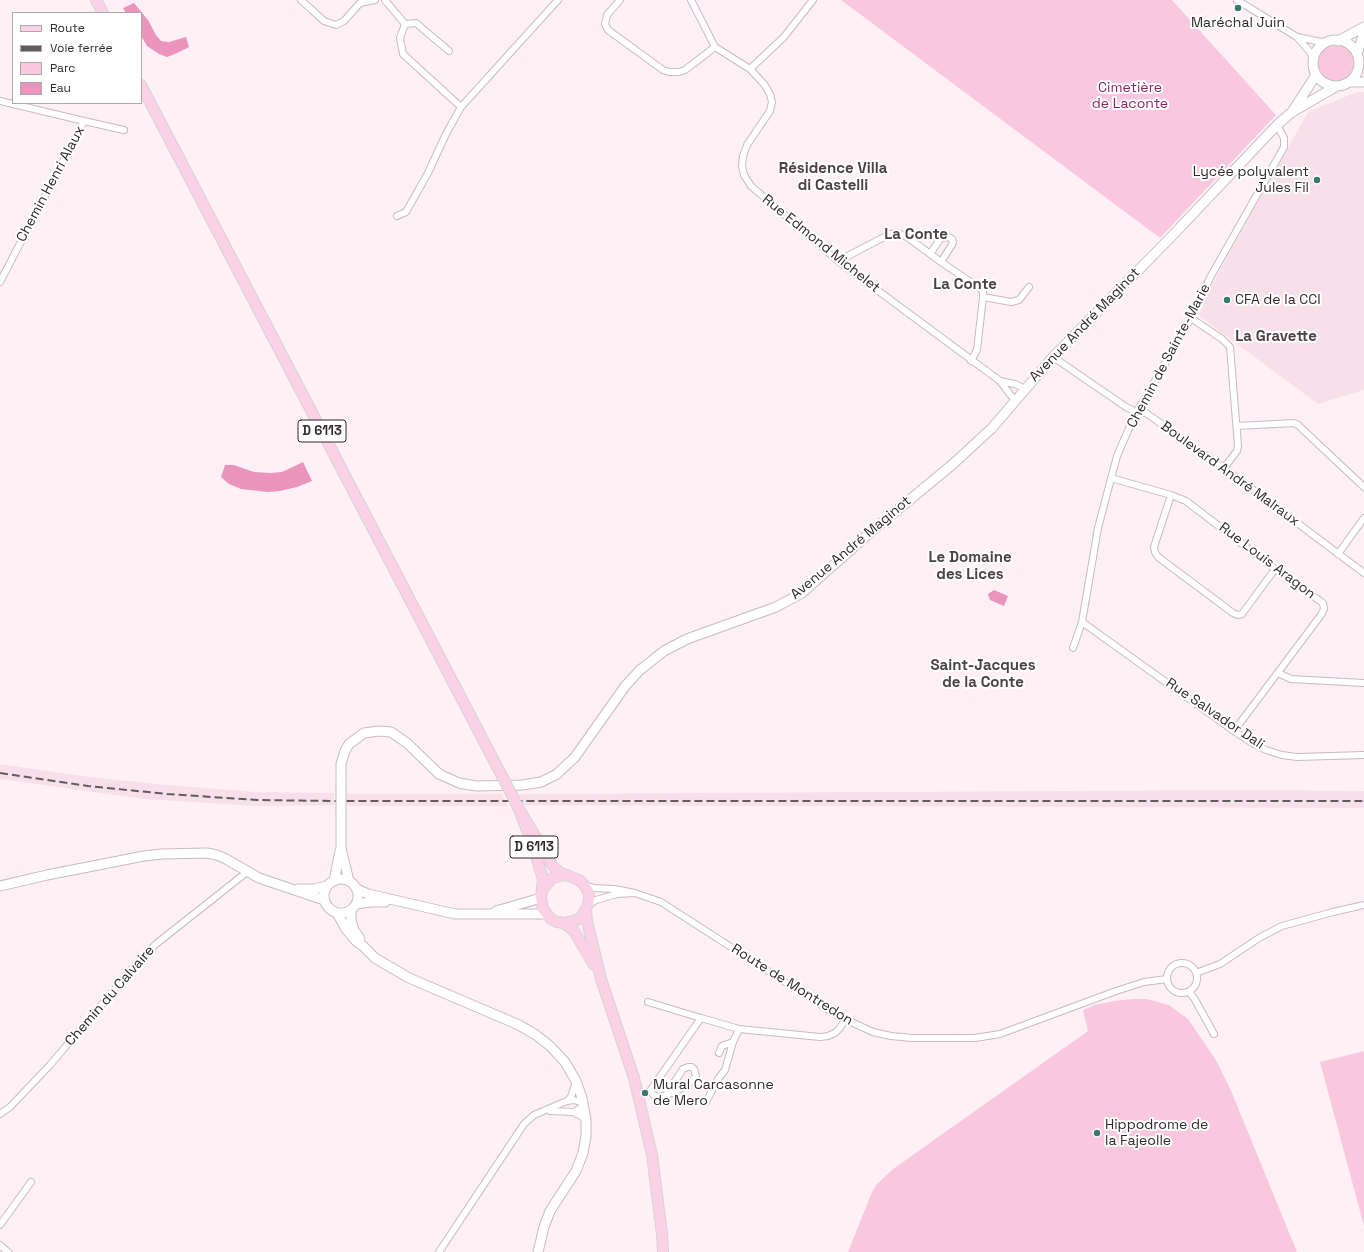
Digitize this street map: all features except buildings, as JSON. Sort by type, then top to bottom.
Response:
[{"type":"main road","points":[[97,0],[103,12]]},
{"type":"main road","name":"D 6113","points":[[142,87],[518,807],[552,865],[559,872],[566,875]]},
{"type":"main road","name":"D 6113","points":[[518,807],[532,843],[543,879],[542,893]]},
{"type":"main road","points":[[587,908],[577,920],[564,923],[557,922],[546,914],[541,904],[542,893],[552,878],[566,875],[579,880],[584,885],[589,898],[587,921],[601,979],[634,1078],[652,1155],[663,1252]]},
{"type":"main road","points":[[564,923],[574,931],[581,940],[601,979]]},
{"type":"street","points":[[301,0],[324,21],[336,26],[344,21],[360,3],[375,0]]},
{"type":"street","points":[[384,0],[405,24]]},
{"type":"street","points":[[620,0],[607,15],[605,24],[608,30],[663,70],[669,72],[679,72],[685,70],[715,47]]},
{"type":"street","points":[[691,0],[715,47],[750,69],[784,37],[813,0]]},
{"type":"street","points":[[1237,0],[1297,37],[1310,52],[1316,75],[1321,81],[1337,86],[1349,82],[1364,82]]},
{"type":"street","points":[[397,216],[406,212],[428,173],[446,134],[461,107],[555,1]]},
{"type":"street","points":[[405,24],[416,23],[449,51]]},
{"type":"street","points":[[405,24],[400,38],[403,54],[461,107]]},
{"type":"street","points":[[1313,59],[1318,49],[1326,43],[1338,40],[1364,27]]},
{"type":"street","points":[[1349,82],[1355,77],[1358,69],[1364,33]]},
{"type":"street","points":[[1297,37],[1326,43]]},
{"type":"street","points":[[1338,40],[1352,47],[1360,61]]},
{"type":"street","name":"Rue Edmond Michelet","points":[[750,69],[764,84],[770,94],[772,102],[770,111],[747,145],[743,156],[742,166],[744,175],[751,186],[838,261],[1000,381],[1015,401]]},
{"type":"street","name":"Avenue André Maginot","points":[[1292,112],[1316,75]]},
{"type":"street","name":"Avenue André Maginot","points":[[341,848],[341,764],[349,744],[364,733],[379,730],[391,732],[407,743],[439,774],[459,783],[476,786],[522,785],[541,782],[557,774],[575,758],[626,685],[640,670],[664,651],[687,639],[776,608],[802,593],[992,428],[1053,356],[1172,236],[1277,125],[1292,112],[1337,86]]},
{"type":"street","name":"Chemin Henri Alaux","points":[[0,101],[12,104]]},
{"type":"street","name":"Chemin Henri Alaux","points":[[0,282],[84,121],[14,104]]},
{"type":"street","points":[[84,121],[124,130]]},
{"type":"street","name":"Chemin de Sainte-Marie","points":[[1073,648],[1082,622],[1098,528],[1117,456],[1136,412],[1191,318],[1211,276],[1284,147],[1285,141],[1277,125]]},
{"type":"street","points":[[838,261],[890,234],[897,233],[907,236],[941,262],[981,289],[983,292],[983,297],[977,350],[972,361]]},
{"type":"street","points":[[930,254],[942,238],[949,236],[953,243],[941,262]]},
{"type":"street","points":[[983,297],[1011,302],[1019,300],[1029,287]]},
{"type":"street","points":[[1191,318],[1222,339],[1230,347],[1238,446],[1237,451],[1224,468]]},
{"type":"street","name":"Boulevard André Malraux","points":[[1053,356],[1126,407],[1136,412],[1146,413],[1224,468],[1364,573]]},
{"type":"street","name":"Rue Edmond Michelet","points":[[1000,381],[1012,383],[1025,389]]},
{"type":"street","points":[[1007,391],[1012,383]]},
{"type":"street","points":[[1237,426],[1294,423],[1298,425],[1364,487]]},
{"type":"street","name":"Rue Louis Aragon","points":[[1112,478],[1171,495],[1186,501],[1275,569],[1323,603],[1324,609],[1321,615],[1234,731]]},
{"type":"street","points":[[1171,495],[1154,547],[1154,552],[1158,558],[1233,613],[1238,615],[1242,614],[1275,569]]},
{"type":"street","points":[[1338,554],[1364,518]]},
{"type":"street","name":"Rue Salvador Dali","points":[[1082,622],[1234,731],[1266,750],[1282,755],[1313,758],[1364,755]]},
{"type":"street","points":[[1278,673],[1291,679],[1364,683]]},
{"type":"street","points":[[341,848],[349,881]]},
{"type":"street","points":[[341,848],[330,883],[323,895],[328,909],[337,913],[347,913],[354,907],[370,902],[393,901],[455,914],[546,914]]},
{"type":"street","points":[[0,886],[54,873],[144,856],[207,853],[226,859],[247,872],[273,884],[324,900]]},
{"type":"street","name":"Chemin du Calvaire","points":[[0,1114],[10,1106],[50,1065],[136,964],[156,944],[247,872]]},
{"type":"street","points":[[287,888],[314,889],[344,879],[353,884],[356,889],[358,899],[354,907],[351,921],[363,946]]},
{"type":"street","name":"Route de Montredon","points":[[584,885],[594,888],[614,889],[635,893],[661,902],[845,1020],[874,1032],[891,1036],[912,1038],[975,1038],[1000,1034],[1116,991],[1144,982],[1167,979]]},
{"type":"street","points":[[356,889],[393,901]]},
{"type":"street","points":[[486,914],[542,893]]},
{"type":"street","points":[[587,908],[596,900],[617,894],[635,893]]},
{"type":"street","points":[[1196,973],[1220,964],[1259,938],[1282,926],[1364,905]]},
{"type":"street","points":[[337,913],[346,929],[374,958],[409,978],[519,1025],[550,1046],[565,1062],[576,1081],[583,1103],[586,1120],[586,1136],[583,1153],[576,1171],[550,1211],[544,1227],[538,1252]]},
{"type":"street","points":[[1182,963],[1190,965],[1196,973],[1198,976],[1197,984],[1189,992],[1182,994],[1171,989],[1167,979],[1167,974],[1171,967],[1182,963]]},
{"type":"street","points":[[1189,992],[1194,998],[1214,1034]]},
{"type":"street","points":[[648,1002],[739,1029],[820,1037],[835,1033],[845,1020]]},
{"type":"street","points":[[666,1095],[683,1069],[692,1067],[696,1076],[693,1080],[676,1092],[666,1095],[659,1097],[655,1096],[650,1091],[701,1018]]},
{"type":"street","points":[[706,1102],[718,1079],[725,1070],[739,1029]]},
{"type":"street","points":[[719,1053],[722,1046],[734,1042]]},
{"type":"street","points":[[567,1101],[571,1096],[576,1081]]},
{"type":"street","points":[[439,1252],[524,1124],[534,1115],[567,1101],[574,1100],[583,1103]]},
{"type":"street","points":[[573,1112],[581,1108],[583,1103]]},
{"type":"street","points":[[543,1112],[573,1112],[586,1120]]},
{"type":"street","points":[[0,1225],[31,1182]]},
{"type":"street","points":[[0,1245],[8,1252]]},
{"type":"shaded area","name":"Lycée polyvalent Jules Fil","points":[[1357,92],[1364,92],[1364,390],[1318,404],[1199,316],[1204,300],[1308,112]]},
{"type":"shaded area","points":[[0,764],[89,777],[167,785],[256,792],[334,793],[334,805],[256,806],[144,799],[0,779]]},
{"type":"shaded area","points":[[1245,790],[1364,791],[1364,808],[524,805],[518,794]]},
{"type":"shaded area","points":[[347,794],[502,794],[508,806],[347,806]]},
{"type":"green space","name":"Cimetière de Laconte","points":[[841,0],[1172,0],[1276,115],[1160,238]]},
{"type":"green space","points":[[1340,45],[1349,50],[1353,56],[1353,70],[1349,76],[1340,81],[1332,81],[1323,76],[1319,70],[1318,59],[1323,50],[1329,46]]},
{"type":"green space","name":"Hippodrome de la Fajeolle","points":[[1133,999],[1146,999],[1169,1005],[1188,1019],[1216,1060],[1232,1093],[1297,1252],[848,1252],[872,1192],[876,1185],[893,1169],[1088,1031],[1083,1010],[1095,1005]]},
{"type":"green space","points":[[1364,1051],[1364,1226],[1320,1062]]},
{"type":"water","points":[[134,3],[141,12],[125,12],[123,8]]},
{"type":"water","points":[[142,13],[161,41],[169,42],[186,37],[189,47],[167,57],[159,54],[147,46],[142,38]]},
{"type":"water","points":[[303,462],[312,481],[297,487],[280,491],[268,492],[241,489],[229,484],[221,477],[225,465],[234,465],[254,472],[270,473],[282,472]]},
{"type":"water","points":[[994,590],[1008,596],[1004,606],[990,600],[988,594]]},
{"type":"railway","points":[[0,773],[88,786],[167,794],[257,800],[1364,801]]},
{"type":"place","name":"Maréchal Juin","points":[[1238,8]]},
{"type":"place","name":"Lycée polyvalent Jules Fil","points":[[1317,180]]},
{"type":"place","name":"CFA de la CCI","points":[[1227,300]]},
{"type":"place","name":"Mural Carcasonne de Mero","points":[[645,1093]]},
{"type":"place","name":"Hippodrome de la Fajeolle","points":[[1097,1133]]},
{"type":"district","name":"Résidence Villa di Castelli","points":[[833,178]]},
{"type":"district","name":"La Conte","points":[[916,235]]},
{"type":"district","name":"La Conte","points":[[965,285]]},
{"type":"district","name":"La Gravette","points":[[1276,337]]},
{"type":"district","name":"Le Domaine des Lices","points":[[970,566]]},
{"type":"district","name":"Saint-Jacques de la Conte","points":[[983,674]]}]
